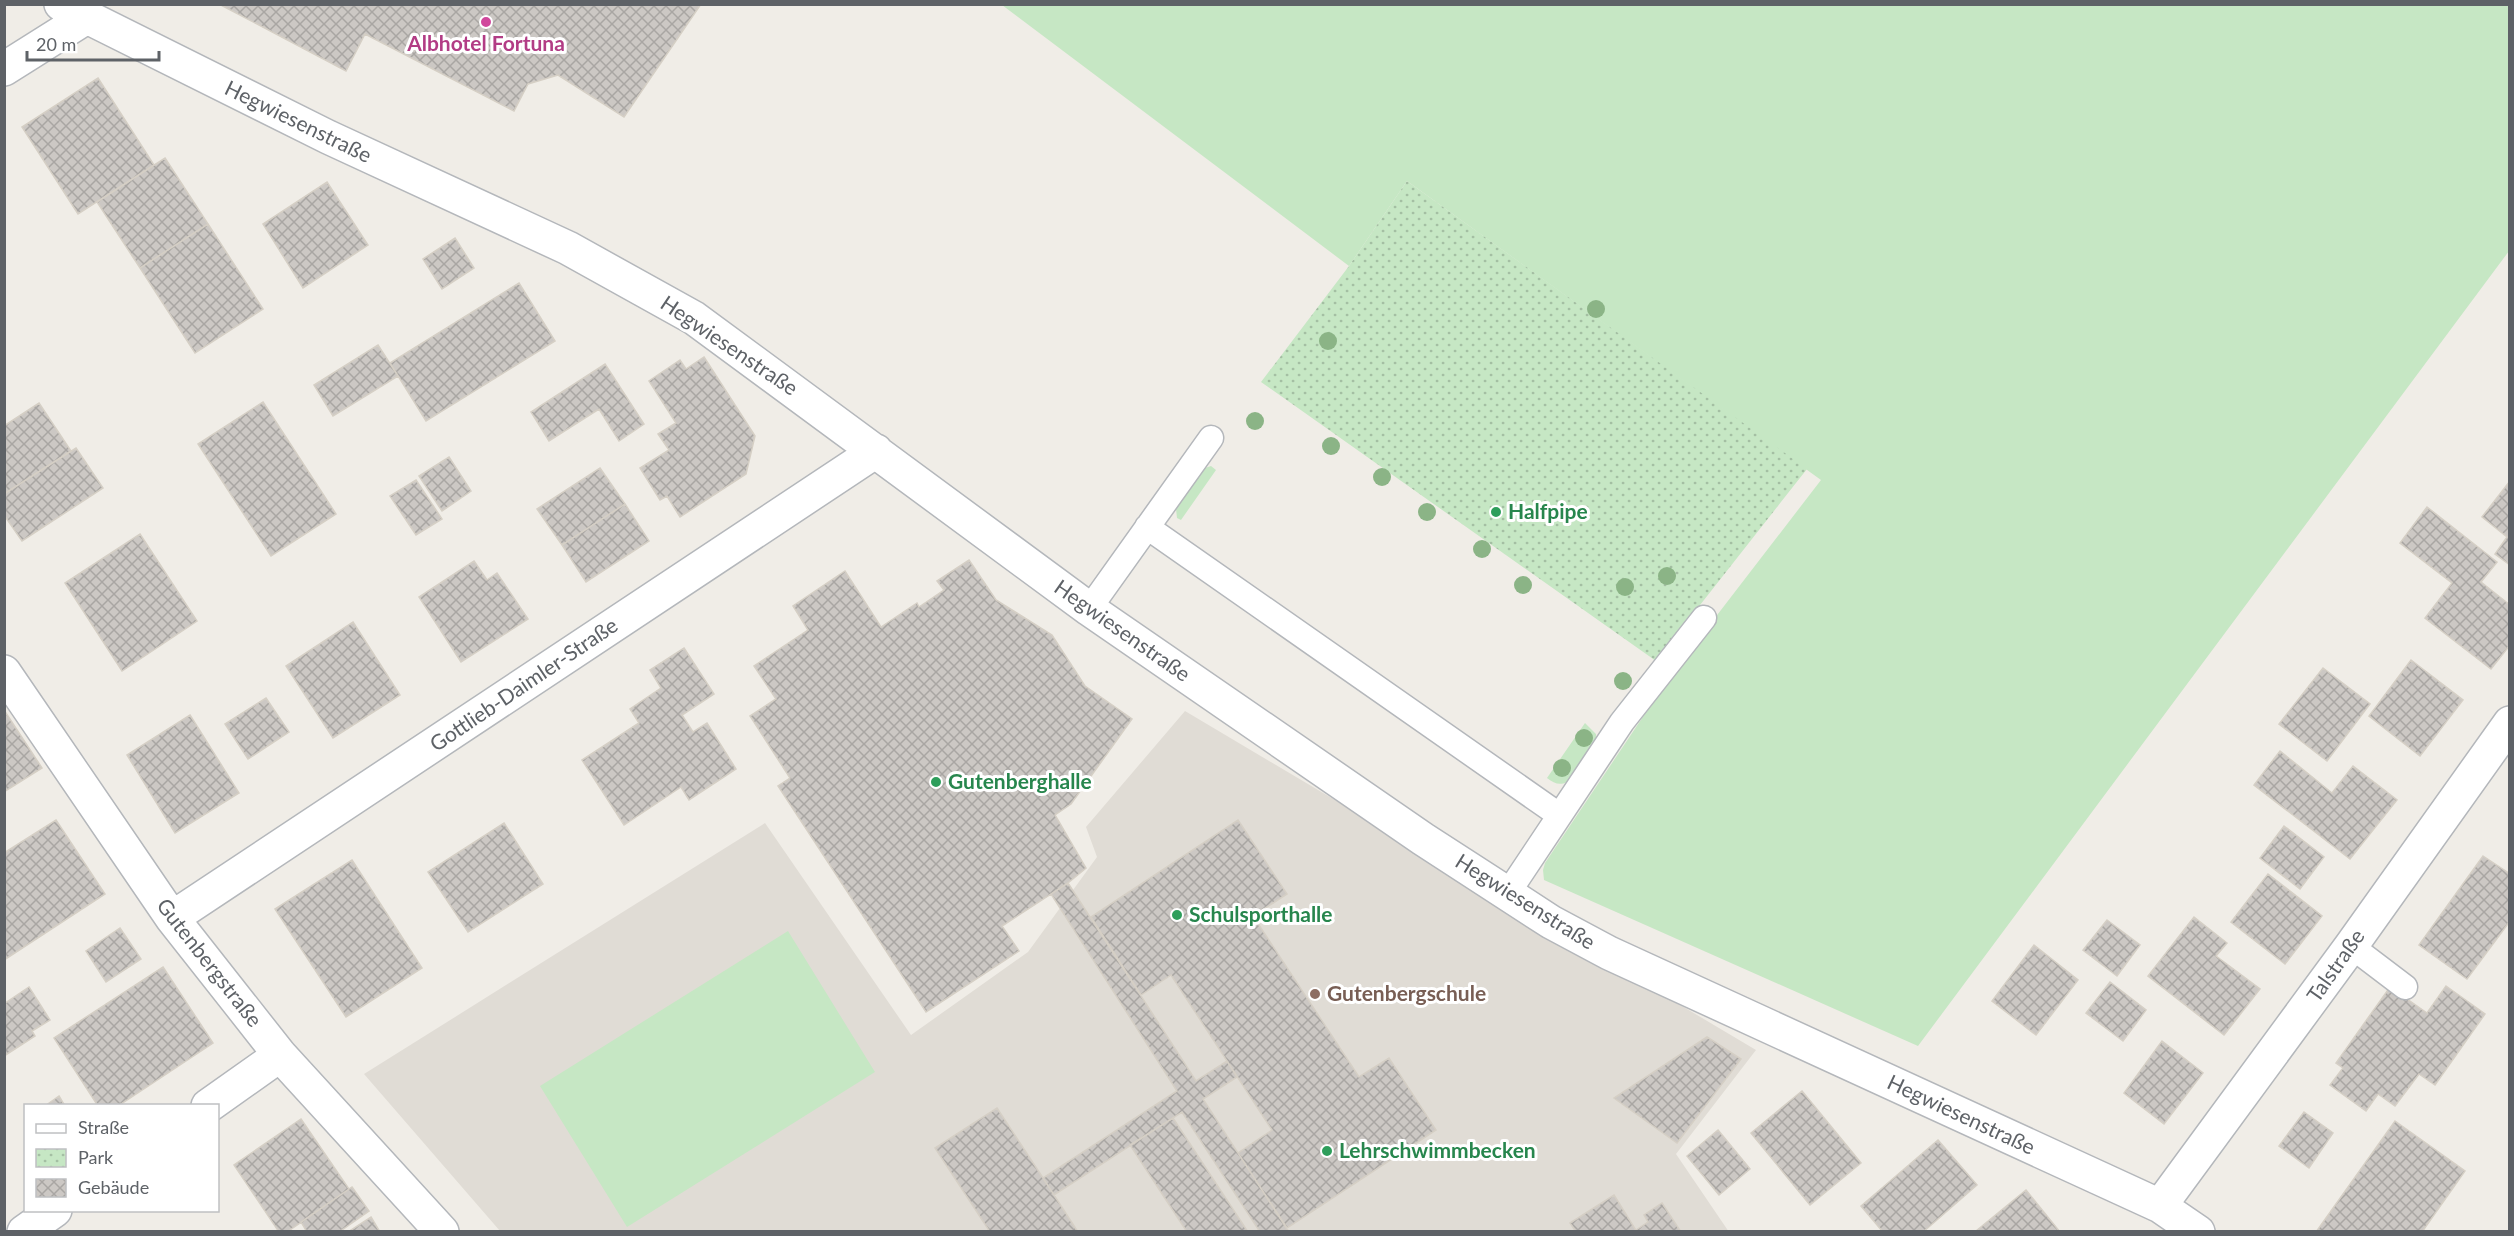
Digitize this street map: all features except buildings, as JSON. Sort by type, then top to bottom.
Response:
[{"type":"street","points":[[4,69],[73,11]]},
{"type":"street","name":"Hegwiesenstraße","points":[[73,11],[328,137],[568,248],[694,318],[1089,609],[1413,832],[1551,922],[1609,953],[2160,1206],[2199,1232]]},
{"type":"street","name":"Gottlieb-Daimler-Straße","points":[[172,918],[876,451]]},
{"type":"street","name":"Gutenbergstraße","points":[[4,672],[172,918],[280,1055],[442,1232]]},
{"type":"street","name":"Talstraße","points":[[2160,1206],[2351,946],[2510,723]]},
{"type":"street","points":[[211,1104],[280,1055]]},
{"type":"street","points":[[24,1232],[52,1212]]},
{"type":"lane","points":[[1089,609],[1210,438]]},
{"type":"lane","points":[[1147,527],[1559,815]]},
{"type":"lane","points":[[1508,893],[1622,722],[1704,618]]},
{"type":"lane","points":[[2351,946],[2405,987]]},
{"type":"shaded area","name":"Gutenbergschule","points":[[1185,711],[1756,1050],[1676,1154],[1729,1232],[500,1231],[364,1074],[765,823],[911,1035],[1028,952],[1097,857],[1086,827]]},
{"type":"green space","points":[[1002,5],[2509,5],[2509,251],[1918,1046],[1544,880],[1545,863],[1671,675],[1821,480],[1407,181],[1349,266]]},
{"type":"green space","points":[[1407,181],[1807,469],[1656,661],[1261,382],[1349,266]]},
{"type":"green space","points":[[1211,466],[1216,470],[1181,520],[1177,518],[1176,509],[1202,469]]},
{"type":"green space","points":[[1585,723],[1596,734],[1596,742],[1569,781],[1560,784],[1553,782],[1547,778]]},
{"type":"green space","points":[[788,931],[875,1072],[627,1227],[540,1086]]},
{"type":"place","name":"Albhotel Fortuna","points":[[486,22]]},
{"type":"place","name":"Halfpipe","points":[[1496,512]]},
{"type":"place","name":"Gutenberghalle","points":[[936,782]]},
{"type":"place","name":"Schulsporthalle","points":[[1177,915]]},
{"type":"place","name":"Gutenbergschule","points":[[1315,994]]},
{"type":"place","name":"Lehrschwimmbecken","points":[[1327,1151]]}]
